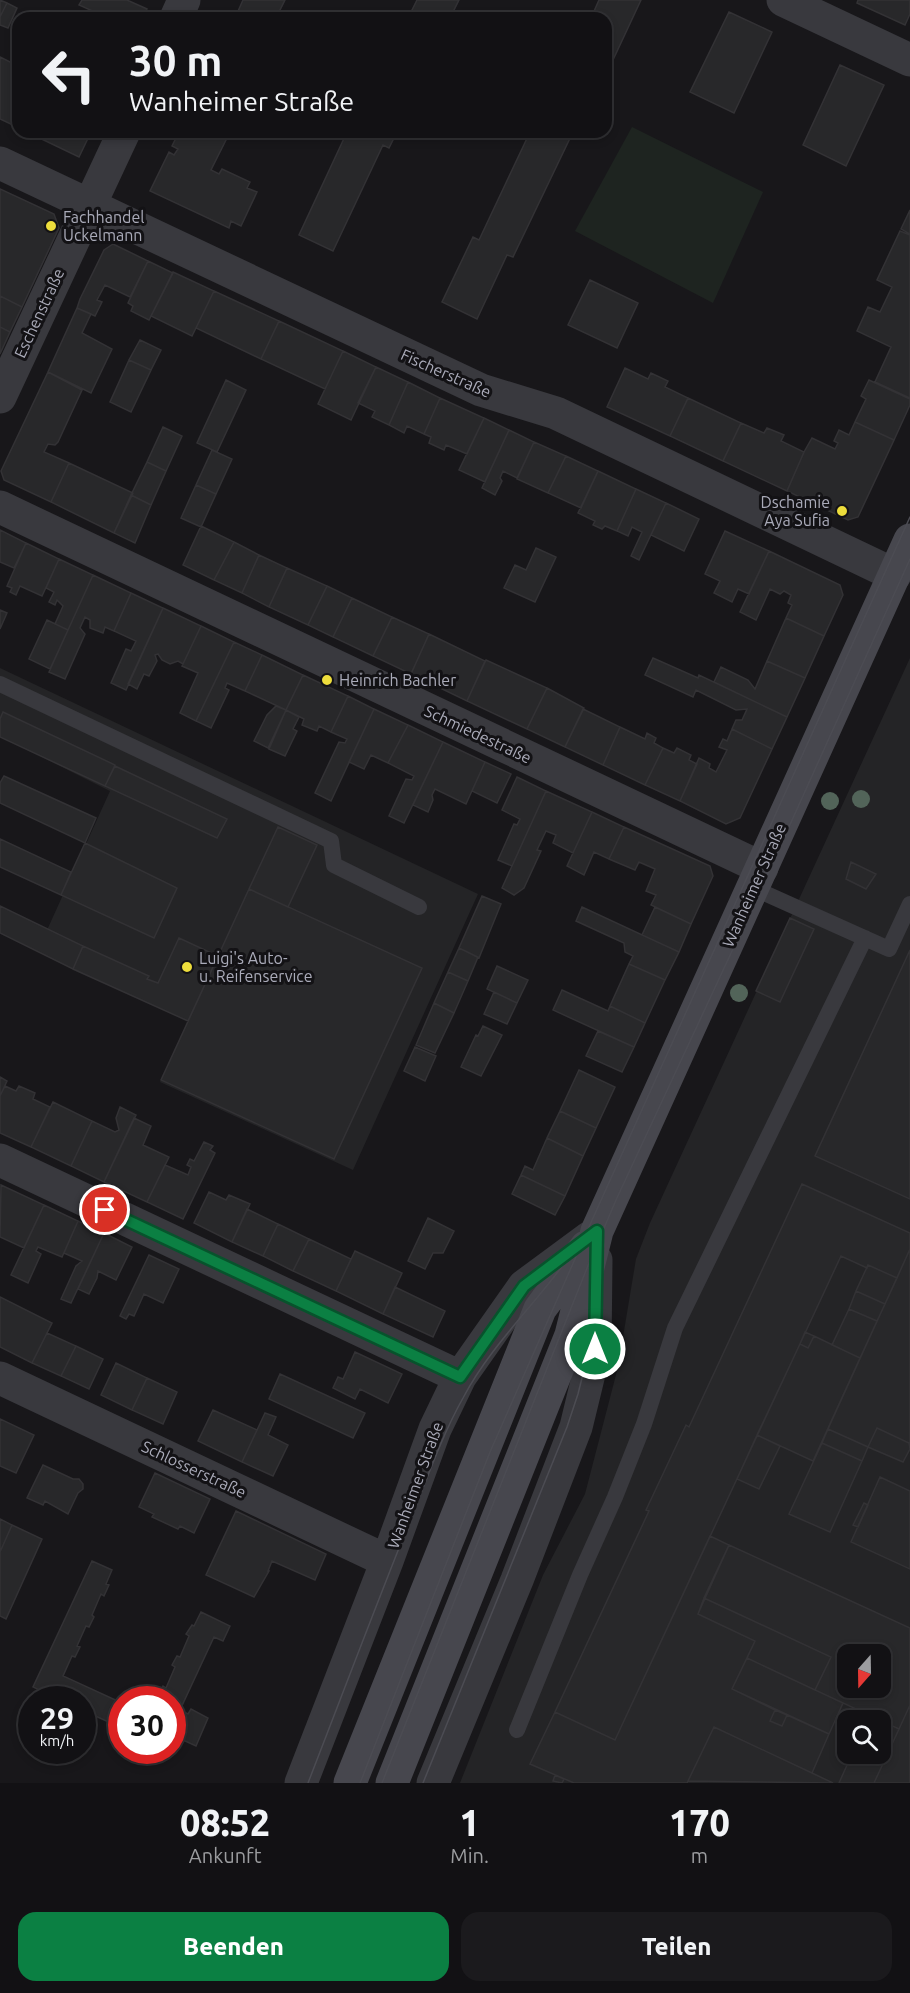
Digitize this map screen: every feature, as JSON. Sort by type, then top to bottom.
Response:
[{"type":"street","points":[[783,0],[910,60]]},
{"type":"street","name":"Eschenstraße","points":[[0,397],[121,138]]},
{"type":"street","name":"Fischerstraße","points":[[0,163],[481,390],[556,413],[895,575]]},
{"type":"street","name":"Schmiedestraße","points":[[0,507],[757,878]]},
{"type":"street","name":"Wanheimer Straße","points":[[392,1783],[571,1335],[597,1231],[910,540]]},
{"type":"street","points":[[0,1160],[460,1377]]},
{"type":"street","name":"Wanheimer Straße","points":[[301,1783],[387,1561],[435,1429],[460,1377],[524,1286],[597,1231]]},
{"type":"street","name":"Wanheimer Straße","points":[[350,1783],[540,1309],[597,1231]]},
{"type":"street","name":"Wanheimer Straße","points":[[433,1783],[517,1580],[576,1427],[595,1349],[597,1231]]},
{"type":"street","name":"Schlosserstraße","points":[[0,1378],[387,1561]]},
{"type":"lane","points":[[0,684],[331,841],[334,865],[419,907]]},
{"type":"lane","points":[[757,878],[889,949],[910,904]]},
{"type":"lane","points":[[517,1730],[644,1424],[675,1328],[865,938]]},
{"type":"shaded area","points":[[632,127],[763,192],[713,303],[575,231]]},
{"type":"shaded area","points":[[910,658],[910,1783],[460,1783],[543,1575],[585,1494],[618,1367],[636,1259],[650,1223]]},
{"type":"shaded area","points":[[0,668],[478,894],[353,1170],[160,1082],[188,1021],[38,950],[110,791],[0,736]]},
{"type":"building","points":[[0,0],[7,3],[0,17]]},
{"type":"building","points":[[82,0],[127,0],[147,9],[146,12],[95,12],[79,5]]},
{"type":"building","points":[[243,0],[285,0],[279,12],[238,12]]},
{"type":"building","points":[[417,0],[459,0],[453,12],[411,12]]},
{"type":"building","points":[[599,0],[641,0],[612,62],[612,12],[594,12]]},
{"type":"building","points":[[858,0],[910,0],[910,14],[905,25],[857,3]]},
{"type":"building","points":[[7,3],[17,8],[15,12],[12,12],[8,28],[0,25],[0,17]]},
{"type":"building","points":[[729,12],[772,32],[734,113],[690,92]]},
{"type":"building","points":[[0,57],[12,63],[12,125],[0,119]]},
{"type":"building","points":[[840,65],[884,85],[846,166],[803,145]]},
{"type":"building","points":[[39,138],[88,138],[79,157]]},
{"type":"building","points":[[176,138],[227,138],[211,170],[219,174],[222,169],[250,182],[247,188],[257,192],[241,226],[231,221],[229,228],[150,191],[169,152],[174,155],[178,149],[172,146]]},
{"type":"building","points":[[344,138],[394,138],[389,148],[383,145],[333,251],[299,235]]},
{"type":"building","points":[[527,138],[570,138],[513,257],[507,255],[477,319],[442,302],[473,237],[479,240]]},
{"type":"building","points":[[0,189],[54,214],[59,228],[22,307],[0,296]]},
{"type":"building","points":[[910,210],[910,234],[901,229]]},
{"type":"building","points":[[900,231],[910,235],[910,398],[875,382],[891,347],[857,331],[868,307],[880,312],[892,287],[877,280]]},
{"type":"building","points":[[113,244],[148,261],[130,297],[105,285],[97,300],[102,302],[95,316],[77,308],[104,250]]},
{"type":"building","points":[[148,261],[173,273],[149,320],[131,311],[133,306],[128,303]]},
{"type":"building","points":[[173,272],[214,291],[192,336],[151,316]]},
{"type":"building","points":[[590,280],[638,303],[617,348],[568,325]]},
{"type":"building","points":[[214,291],[279,321],[261,359],[196,328]]},
{"type":"building","points":[[0,296],[22,307],[10,332],[0,327]]},
{"type":"building","points":[[77,308],[91,314],[82,333],[112,349],[91,393],[48,372]]},
{"type":"building","points":[[279,321],[343,351],[325,389],[261,359]]},
{"type":"building","points":[[0,327],[10,332],[0,354]]},
{"type":"building","points":[[140,340],[161,350],[151,370],[129,360]]},
{"type":"building","points":[[343,351],[376,367],[351,420],[318,404]]},
{"type":"building","points":[[129,360],[151,370],[131,412],[110,402]]},
{"type":"building","points":[[376,367],[408,382],[389,425],[372,417],[375,411],[358,403]]},
{"type":"building","points":[[625,368],[648,379],[651,373],[668,381],[665,387],[688,398],[670,436],[607,407]]},
{"type":"building","points":[[48,372],[82,390],[58,442],[55,445],[48,444],[44,452],[69,463],[51,502],[4,480],[1,471]]},
{"type":"building","points":[[226,380],[246,390],[217,452],[197,443]]},
{"type":"building","points":[[869,380],[910,399],[910,405],[894,440],[855,422],[866,399],[861,396]]},
{"type":"building","points":[[408,382],[440,398],[424,434],[407,426],[404,433],[389,425]]},
{"type":"building","points":[[440,398],[484,418],[467,454],[446,445],[444,450],[429,443],[431,437],[424,434]]},
{"type":"building","points":[[688,398],[741,423],[723,461],[670,436]]},
{"type":"building","points":[[484,418],[509,430],[485,482],[459,470]]},
{"type":"building","points":[[855,422],[894,440],[858,517],[848,520],[787,491],[812,438],[835,449],[838,443],[834,441],[839,430],[849,435]]},
{"type":"building","points":[[741,423],[764,433],[767,428],[784,435],[781,441],[804,452],[787,491],[723,461]]},
{"type":"building","points":[[163,427],[182,436],[166,471],[147,462]]},
{"type":"building","points":[[509,430],[534,442],[517,478],[503,471],[500,478],[502,481],[495,495],[482,488]]},
{"type":"building","points":[[534,442],[566,456],[548,493],[517,479]]},
{"type":"building","points":[[212,450],[232,459],[216,494],[196,485]]},
{"type":"building","points":[[566,456],[598,471],[581,508],[548,493]]},
{"type":"building","points":[[147,462],[166,471],[151,505],[131,495]]},
{"type":"building","points":[[69,463],[133,493],[114,533],[51,502]]},
{"type":"building","points":[[598,471],[636,489],[617,531],[605,526],[602,529],[593,525],[595,521],[578,513]]},
{"type":"building","points":[[196,485],[216,494],[201,527],[181,518]]},
{"type":"building","points":[[636,489],[666,503],[639,560],[631,556],[642,532],[632,527],[628,536],[617,531]]},
{"type":"building","points":[[131,495],[151,505],[135,543],[114,533]]},
{"type":"building","points":[[666,503],[699,519],[684,551],[651,535]]},
{"type":"building","points":[[201,526],[234,542],[214,580],[183,565]]},
{"type":"building","points":[[0,530],[26,543],[14,568],[0,562]]},
{"type":"building","points":[[725,531],[769,551],[749,594],[738,589],[732,602],[714,593],[720,581],[705,574]]},
{"type":"building","points":[[234,542],[259,555],[242,593],[214,580]]},
{"type":"building","points":[[26,543],[59,559],[42,596],[20,586],[16,595],[10,592],[12,588],[7,586]]},
{"type":"building","points":[[536,548],[556,557],[535,602],[504,588],[515,565],[526,570]]},
{"type":"building","points":[[769,551],[840,585],[843,595],[824,636],[786,618],[792,605],[788,603],[791,595],[784,591],[780,594],[770,589],[756,620],[740,612]]},
{"type":"building","points":[[259,555],[287,568],[269,607],[242,593]]},
{"type":"building","points":[[59,559],[93,575],[68,630],[55,624],[63,606],[57,600],[55,605],[49,602],[54,592],[46,588]]},
{"type":"building","points":[[287,568],[327,586],[308,625],[269,607]]},
{"type":"building","points":[[93,575],[131,593],[114,631],[105,627],[103,633],[90,628],[90,620],[85,617],[80,628],[85,634],[65,679],[49,672]]},
{"type":"building","points":[[327,586],[352,598],[333,637],[308,625]]},
{"type":"building","points":[[131,593],[163,608],[126,690],[111,683],[126,649],[131,651],[136,641],[114,631]]},
{"type":"building","points":[[352,598],[392,617],[373,656],[333,637]]},
{"type":"building","points":[[163,608],[201,626],[183,664],[178,661],[170,664],[162,660],[158,654],[155,655],[157,661],[149,676],[144,674],[137,689],[128,684]]},
{"type":"building","points":[[0,610],[7,613],[0,629]]},
{"type":"building","points":[[392,617],[429,634],[411,674],[373,656]]},
{"type":"building","points":[[786,618],[824,636],[805,678],[767,661]]},
{"type":"building","points":[[47,620],[68,630],[50,669],[29,659]]},
{"type":"building","points":[[201,626],[234,642],[196,721],[180,713],[198,673],[182,666]]},
{"type":"building","points":[[429,634],[485,661],[467,701],[411,674]]},
{"type":"building","points":[[234,642],[262,655],[245,691],[227,683],[225,688],[229,690],[211,728],[196,721]]},
{"type":"building","points":[[262,655],[303,675],[286,710],[245,691]]},
{"type":"building","points":[[653,658],[698,678],[699,675],[787,717],[772,749],[732,729],[736,720],[742,720],[747,709],[736,710],[696,690],[693,697],[645,675]]},
{"type":"building","points":[[486,660],[547,688],[527,729],[467,701]]},
{"type":"building","points":[[767,661],[805,678],[787,717],[714,682],[721,667],[748,680],[755,689]]},
{"type":"building","points":[[303,675],[348,696],[331,732],[319,726],[317,731],[302,725],[304,719],[286,710]]},
{"type":"building","points":[[547,688],[584,708],[565,747],[527,729]]},
{"type":"building","points":[[348,696],[374,709],[331,801],[315,793],[339,742],[345,743],[347,739],[331,732]]},
{"type":"building","points":[[276,706],[286,710],[268,748],[254,741],[267,715]]},
{"type":"building","points":[[374,709],[408,725],[388,763],[371,755],[364,769],[349,762]]},
{"type":"building","points":[[583,709],[620,727],[603,765],[565,747]]},
{"type":"building","points":[[286,710],[299,717],[293,729],[297,731],[285,756],[269,749]]},
{"type":"building","points":[[3,712],[115,765],[105,786],[0,737],[0,719]]},
{"type":"building","points":[[408,725],[443,742],[404,823],[389,816],[406,779],[412,780],[414,776],[388,763]]},
{"type":"building","points":[[620,727],[645,739],[647,733],[656,738],[654,743],[663,748],[645,785],[603,765]]},
{"type":"building","points":[[732,729],[772,749],[740,818],[726,824],[680,801],[699,758],[710,764],[709,768],[716,772],[727,750],[719,747],[723,739],[727,741]]},
{"type":"building","points":[[443,742],[485,762],[466,804],[435,789],[428,812],[413,805]]},
{"type":"building","points":[[663,748],[674,753],[677,748],[691,755],[689,760],[697,764],[680,801],[645,785]]},
{"type":"building","points":[[485,762],[511,774],[497,803],[472,791]]},
{"type":"building","points":[[115,766],[227,819],[217,838],[105,786]]},
{"type":"building","points":[[4,776],[96,818],[85,843],[0,803],[0,783]]},
{"type":"building","points":[[517,777],[546,791],[512,866],[498,860],[514,824],[517,825],[520,819],[502,810]]},
{"type":"building","points":[[546,791],[592,812],[573,853],[553,843],[556,835],[546,831],[537,850],[541,851],[524,888],[514,895],[502,888]]},
{"type":"building","points":[[592,812],[624,827],[609,859],[594,852],[584,875],[567,866]]},
{"type":"building","points":[[278,827],[317,845],[288,907],[249,889]]},
{"type":"building","points":[[624,827],[710,866],[713,876],[691,924],[651,905],[656,895],[646,891],[655,869],[639,862],[635,870],[609,859]]},
{"type":"building","points":[[0,839],[71,872],[61,895],[0,867]]},
{"type":"building","points":[[85,843],[177,888],[154,938],[61,895]]},
{"type":"building","points":[[851,862],[876,874],[866,889],[846,879]]},
{"type":"building","points":[[249,889],[422,968],[334,1159],[161,1080]]},
{"type":"building","points":[[482,896],[501,904],[479,958],[459,948]]},
{"type":"building","points":[[0,906],[83,946],[73,969],[0,933]]},
{"type":"building","points":[[582,907],[679,952],[665,980],[629,964],[633,956],[625,952],[624,943],[576,921]]},
{"type":"building","points":[[655,907],[691,924],[679,952],[642,935]]},
{"type":"building","points":[[790,918],[814,929],[780,1002],[756,991]]},
{"type":"building","points":[[179,938],[218,956],[188,1021],[73,969],[83,946],[149,976],[147,979],[158,983]]},
{"type":"building","points":[[459,948],[478,957],[468,981],[448,972]]},
{"type":"building","points":[[910,950],[910,1199],[815,1156]]},
{"type":"building","points":[[629,964],[665,980],[645,1023],[610,1006]]},
{"type":"building","points":[[497,966],[528,980],[517,1003],[487,989]]},
{"type":"building","points":[[448,972],[468,981],[454,1013],[434,1003]]},
{"type":"building","points":[[562,990],[608,1011],[610,1006],[645,1023],[634,1047],[553,1010]]},
{"type":"building","points":[[494,992],[517,1003],[507,1024],[484,1014]]},
{"type":"building","points":[[434,1003],[454,1013],[435,1053],[416,1045]]},
{"type":"building","points":[[483,1026],[502,1035],[481,1076],[461,1067],[476,1035],[478,1036]]},
{"type":"building","points":[[598,1031],[634,1047],[622,1072],[586,1056]]},
{"type":"building","points":[[415,1047],[436,1056],[425,1081],[404,1071]]},
{"type":"building","points":[[579,1070],[615,1087],[596,1128],[560,1111]]},
{"type":"building","points":[[0,1077],[7,1081],[0,1096]]},
{"type":"building","points":[[5,1086],[16,1091],[19,1086],[35,1093],[33,1099],[50,1107],[31,1147],[0,1133],[0,1096]]},
{"type":"building","points":[[53,1102],[92,1121],[71,1166],[31,1147]]},
{"type":"building","points":[[120,1107],[136,1115],[104,1182],[71,1166],[92,1121],[115,1132],[119,1130],[116,1118]]},
{"type":"building","points":[[560,1111],[596,1128],[583,1156],[547,1138]]},
{"type":"building","points":[[134,1118],[151,1126],[143,1145],[169,1157],[147,1202],[104,1182]]},
{"type":"building","points":[[547,1138],[583,1156],[565,1196],[521,1175],[525,1166],[533,1170]]},
{"type":"building","points":[[204,1142],[213,1146],[210,1150],[215,1153],[183,1219],[147,1202],[165,1165],[188,1175],[191,1167],[187,1165],[190,1159],[194,1161]]},
{"type":"building","points":[[521,1175],[565,1196],[555,1215],[512,1194]]},
{"type":"building","points":[[802,1184],[910,1233],[910,1249],[897,1278],[841,1256],[615,1740],[555,1712],[649,1511],[646,1510],[686,1425],[689,1427]]},
{"type":"building","points":[[1,1185],[44,1205],[24,1248],[0,1237]]},
{"type":"building","points":[[209,1192],[226,1200],[229,1195],[250,1204],[232,1242],[194,1223]]},
{"type":"building","points":[[44,1205],[78,1221],[62,1257],[38,1247],[36,1251],[41,1254],[28,1283],[11,1275]]},
{"type":"building","points":[[247,1209],[278,1224],[263,1256],[232,1242]]},
{"type":"building","points":[[428,1218],[454,1231],[443,1253],[433,1253],[425,1269],[408,1261]]},
{"type":"building","points":[[78,1221],[104,1233],[71,1303],[61,1299],[76,1266],[82,1261],[64,1253]]},
{"type":"building","points":[[278,1224],[309,1239],[293,1271],[263,1256]]},
{"type":"building","points":[[104,1233],[132,1247],[116,1280],[98,1271],[89,1294],[78,1289]]},
{"type":"building","points":[[309,1239],[351,1259],[336,1291],[293,1271]]},
{"type":"building","points":[[910,1249],[910,1446],[909,1443],[877,1428],[868,1447],[828,1429]]},
{"type":"building","points":[[355,1251],[402,1273],[383,1314],[336,1291]]},
{"type":"building","points":[[149,1255],[179,1269],[163,1303],[144,1294],[134,1316],[129,1314],[126,1319],[120,1316]]},
{"type":"building","points":[[868,1265],[897,1278],[885,1304],[856,1291]]},
{"type":"building","points":[[395,1287],[445,1311],[433,1337],[383,1314]]},
{"type":"building","points":[[856,1291],[885,1304],[877,1321],[849,1309]]},
{"type":"building","points":[[0,1297],[52,1323],[32,1363],[0,1347]]},
{"type":"building","points":[[849,1309],[877,1321],[860,1358],[832,1345]]},
{"type":"building","points":[[805,1332],[814,1336],[808,1348],[800,1344]]},
{"type":"building","points":[[47,1333],[76,1346],[61,1376],[32,1363]]},
{"type":"building","points":[[814,1336],[860,1358],[813,1461],[757,1435],[800,1344],[808,1348]]},
{"type":"building","points":[[76,1346],[103,1359],[89,1389],[61,1376]]},
{"type":"building","points":[[355,1352],[402,1374],[388,1403],[360,1389],[355,1399],[333,1388],[338,1377],[343,1379]]},
{"type":"building","points":[[116,1363],[147,1378],[132,1410],[101,1395]]},
{"type":"building","points":[[280,1374],[365,1413],[353,1438],[269,1399]]},
{"type":"building","points":[[147,1378],[177,1392],[163,1424],[132,1410]]},
{"type":"building","points":[[213,1410],[257,1430],[242,1462],[198,1441]]},
{"type":"building","points":[[265,1413],[276,1417],[268,1435],[288,1445],[273,1476],[242,1462]]},
{"type":"building","points":[[0,1419],[34,1435],[16,1473],[0,1466]]},
{"type":"building","points":[[877,1428],[909,1443],[910,1449],[903,1462],[868,1447]]},
{"type":"building","points":[[828,1429],[868,1447],[862,1461],[822,1443]]},
{"type":"building","points":[[757,1435],[780,1446],[759,1489],[737,1479]]},
{"type":"building","points":[[822,1443],[862,1461],[830,1532],[789,1514]]},
{"type":"building","points":[[43,1465],[73,1479],[79,1479],[83,1484],[83,1489],[78,1493],[68,1514],[45,1501],[43,1505],[27,1498]]},
{"type":"building","points":[[155,1473],[210,1499],[194,1533],[180,1526],[178,1529],[152,1517],[154,1514],[139,1507]]},
{"type":"building","points":[[880,1477],[910,1491],[910,1569],[851,1542]]},
{"type":"building","points":[[864,1503],[868,1505],[858,1527],[853,1525]]},
{"type":"building","points":[[236,1511],[326,1554],[315,1580],[272,1561],[254,1597],[206,1575]]},
{"type":"building","points":[[0,1519],[12,1525],[0,1552]]},
{"type":"building","points":[[12,1525],[42,1539],[6,1619],[0,1616],[0,1552]]},
{"type":"building","points":[[710,1536],[729,1545],[698,1614],[755,1641],[732,1689],[775,1710],[770,1721],[782,1726],[787,1715],[829,1734],[812,1773],[714,1727],[687,1783],[574,1783],[530,1764],[555,1712],[615,1740]]},
{"type":"building","points":[[729,1545],[910,1628],[910,1705],[899,1729],[891,1725],[891,1710],[858,1710],[815,1690],[831,1657],[704,1598]]},
{"type":"building","points":[[92,1561],[112,1570],[104,1596],[101,1594],[92,1615],[94,1617],[89,1627],[86,1626],[77,1646],[80,1647],[75,1657],[72,1656],[63,1676],[85,1686],[33,1686]]},
{"type":"building","points":[[704,1598],[831,1657],[815,1690],[747,1658],[755,1641],[698,1614]]},
{"type":"building","points":[[201,1612],[230,1626],[223,1641],[214,1637],[186,1697],[186,1686],[167,1686],[175,1667],[172,1665],[177,1656],[180,1657],[189,1636],[186,1634],[192,1625],[194,1626]]},
{"type":"building","points":[[747,1658],[843,1703],[840,1710],[837,1710],[837,1716],[829,1734],[732,1689]]},
{"type":"building","points":[[96,1691],[108,1697],[108,1722],[96,1716]]},
{"type":"building","points":[[910,1705],[910,1783],[874,1783],[883,1764],[891,1764],[891,1746]]},
{"type":"building","points":[[191,1709],[208,1718],[196,1746],[186,1741],[186,1713],[188,1714]]},
{"type":"building","points":[[775,1710],[787,1715],[782,1726],[770,1721]]},
{"type":"building","points":[[891,1725],[899,1729],[891,1746]]},
{"type":"building","points":[[714,1727],[812,1773],[833,1783],[688,1781]]},
{"type":"building","points":[[848,1764],[883,1764],[874,1783],[839,1783]]},
{"type":"building","points":[[555,1775],[564,1779],[562,1783],[553,1781]]},
{"type":"tram line","points":[[360,1783],[490,1452],[593,1218],[910,517]]},
{"type":"tram line","points":[[382,1783],[616,1200],[760,891],[910,559]]},
{"type":"tram line","points":[[423,1783],[567,1427],[588,1354],[604,1244]]},
{"type":"tram line","points":[[308,1783],[447,1430],[474,1379],[487,1360],[569,1257]]},
{"type":"place","name":"Fachhandel Uckelmann","points":[[51,226]]},
{"type":"place","name":"Dschamie Aya Sufia","points":[[842,511]]},
{"type":"place","name":"Heinrich Bachler","points":[[327,680]]},
{"type":"place","name":"Luigi's Auto- u. Reifenservice","points":[[187,967]]},
{"type":"route","points":[[105,1210],[460,1377],[524,1286],[597,1231],[595,1349]]}]
